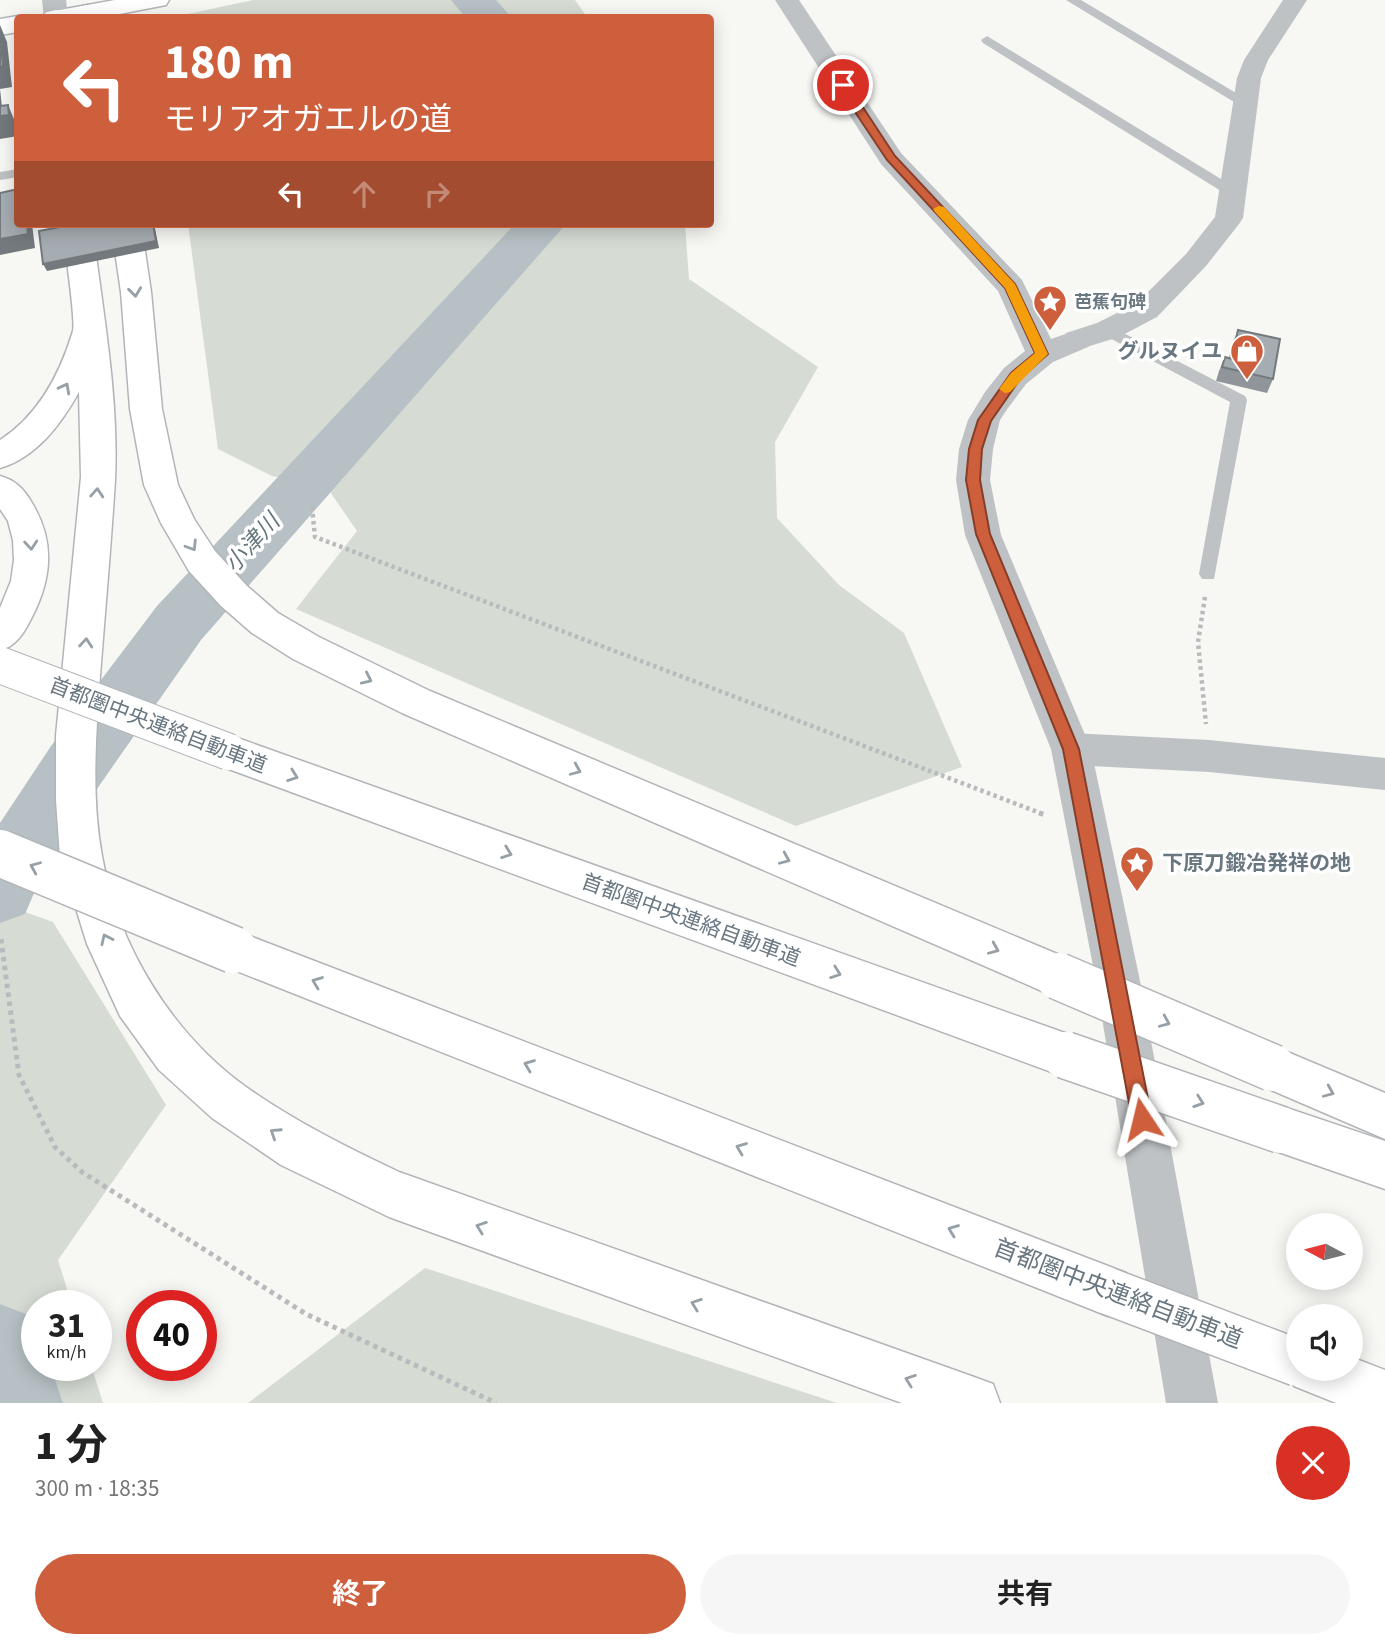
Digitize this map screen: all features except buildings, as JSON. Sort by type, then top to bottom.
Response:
[{"type":"main road","points":[[70,14],[157,0]]},
{"type":"main road","points":[[77,228],[98,413],[98,477],[76,736],[76,800],[81,858],[102,930],[136,1001],[175,1054],[228,1102],[298,1148],[389,1193],[974,1403]]},
{"type":"main road","points":[[127,228],[146,409],[161,485],[178,523],[202,561],[234,596],[265,622],[306,649],[416,702],[1385,1116]]},
{"type":"main road","points":[[12,449],[55,408],[76,369],[89,324]]},
{"type":"main road","points":[[0,488],[13,498],[28,523],[33,554],[25,591],[0,636]]},
{"type":"main road","name":"首都圏中央連絡自動車道","points":[[0,665],[229,752],[1065,1055],[1385,1165]]},
{"type":"main road","name":"首都圏中央連絡自動車道","points":[[0,853],[234,950],[1286,1358]]},
{"type":"street","points":[[787,0],[891,158],[1011,287],[1077,340]]},
{"type":"street","points":[[1192,1403],[1089,832],[1071,749],[983,534],[973,480],[975,449],[984,420],[1016,376],[1042,354],[1108,330],[1147,310],[1196,260],[1229,218],[1244,102],[1256,60],[1296,0]]},
{"type":"street","points":[[1011,287],[1042,354]]},
{"type":"street","points":[[1071,749],[1209,756],[1385,774]]},
{"type":"lane","points":[[1072,0],[1244,102]]},
{"type":"lane","points":[[987,40],[1234,193]]},
{"type":"lane","points":[[1108,330],[1239,400],[1208,574]]},
{"type":"path","points":[[312,507],[315,537],[1089,832]]},
{"type":"path","points":[[1208,574],[1198,642],[1209,756]]},
{"type":"path","points":[[1,939],[19,1075],[55,1147],[82,1172],[306,1314],[496,1403]]},
{"type":"shaded area","points":[[253,0],[575,0],[585,14],[188,14]]},
{"type":"shaded area","points":[[189,228],[685,228],[689,279],[818,367],[775,442],[777,518],[839,585],[904,633],[962,767],[796,826],[296,609],[357,531],[326,486],[272,476],[218,449]]},
{"type":"shaded area","points":[[0,903],[53,922],[166,1105],[58,1260],[67,1290],[21,1290],[21,1381],[96,1381],[103,1403],[0,1403]]},
{"type":"shaded area","points":[[425,1268],[837,1403],[248,1403]]},
{"type":"waterway","name":"小津川","points":[[472,0],[487,14]]},
{"type":"waterway","name":"小津川","points":[[0,891],[9,869],[75,766],[179,623],[538,228]]},
{"type":"waterway","name":"小津川","points":[[0,1347],[19,1403]]},
{"type":"slow traffic","points":[[939,209],[1011,287],[1042,354],[1005,389]]},
{"type":"place","name":"芭蕉句碑","points":[[1050,332]]},
{"type":"place","name":"グルヌイユ","points":[[1247,381]]},
{"type":"place","name":"下原刀鍛冶発祥の地","points":[[1137,893]]},
{"type":"route","points":[[843,85],[891,158],[1011,287],[1042,354],[1016,376],[984,420],[975,449],[973,480],[983,534],[1026,645],[1071,749],[1117,976],[1142,1119]]}]
